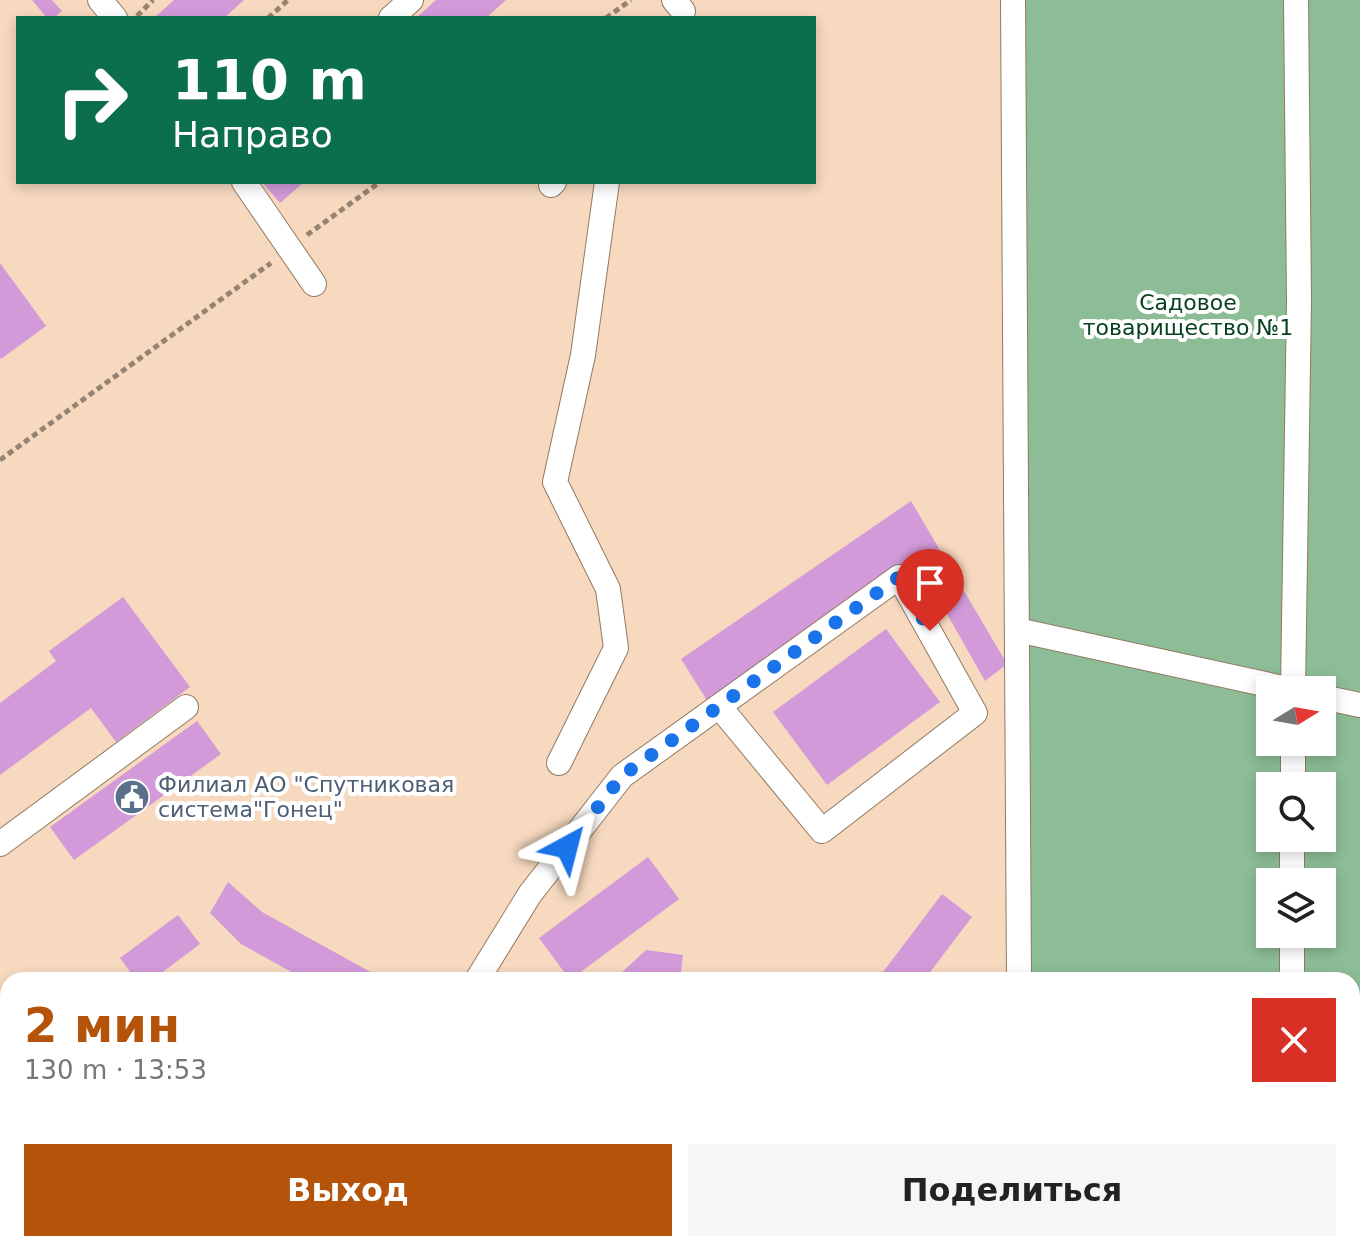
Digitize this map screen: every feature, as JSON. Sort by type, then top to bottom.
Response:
[{"type":"street","points":[[100,0],[113,16]]},
{"type":"street","points":[[393,16],[411,0]]},
{"type":"street","points":[[1013,0],[1019,972]]},
{"type":"street","points":[[1292,676],[1299,300],[1296,0]]},
{"type":"street","points":[[245,184],[314,284]]},
{"type":"street","points":[[559,763],[616,648],[608,589],[555,482],[583,355],[607,184]]},
{"type":"street","points":[[482,972],[530,894],[622,776],[719,706],[899,577],[975,713],[822,831],[719,706]]},
{"type":"street","points":[[1017,630],[1256,682]]},
{"type":"street","points":[[1336,700],[1360,705]]},
{"type":"street","points":[[0,844],[186,707]]},
{"type":"street","points":[[1292,948],[1292,972]]},
{"type":"path","points":[[136,16],[153,0]]},
{"type":"path","points":[[270,16],[288,0]]},
{"type":"path","points":[[609,16],[631,0]]},
{"type":"path","points":[[0,460],[377,184]]},
{"type":"green space","name":"Садовое товарищество №1","points":[[1013,0],[1360,0],[1360,972],[1019,972]]},
{"type":"building","points":[[32,0],[52,0],[62,11],[56,16],[45,16]]},
{"type":"building","points":[[174,0],[244,0],[226,16],[156,16]]},
{"type":"building","points":[[436,0],[506,0],[488,16],[418,16]]},
{"type":"building","points":[[264,184],[302,184],[280,203]]},
{"type":"building","points":[[0,263],[46,326],[1,359],[0,357]]},
{"type":"building","points":[[911,501],[1007,664],[985,681],[917,561],[708,702],[681,659]]},
{"type":"building","points":[[123,597],[190,687],[116,742],[91,708],[0,775],[0,703],[56,661],[49,651]]},
{"type":"building","points":[[886,629],[940,702],[827,785],[773,712]]},
{"type":"building","points":[[197,721],[221,754],[74,860],[50,827]]},
{"type":"building","points":[[648,857],[679,899],[581,972],[564,972],[539,938]]},
{"type":"building","points":[[228,882],[262,912],[371,972],[292,972],[241,944],[210,913]]},
{"type":"building","points":[[942,894],[972,917],[930,972],[883,972]]},
{"type":"building","points":[[178,915],[200,944],[163,972],[130,972],[120,958]]},
{"type":"building","points":[[646,950],[683,955],[681,972],[622,972]]},
{"type":"place","name":"Филиал АО \"Спутниковая система\"Гонец\"","points":[[132,797]]},
{"type":"route","points":[[567,847],[622,776],[899,577],[930,631]]}]
